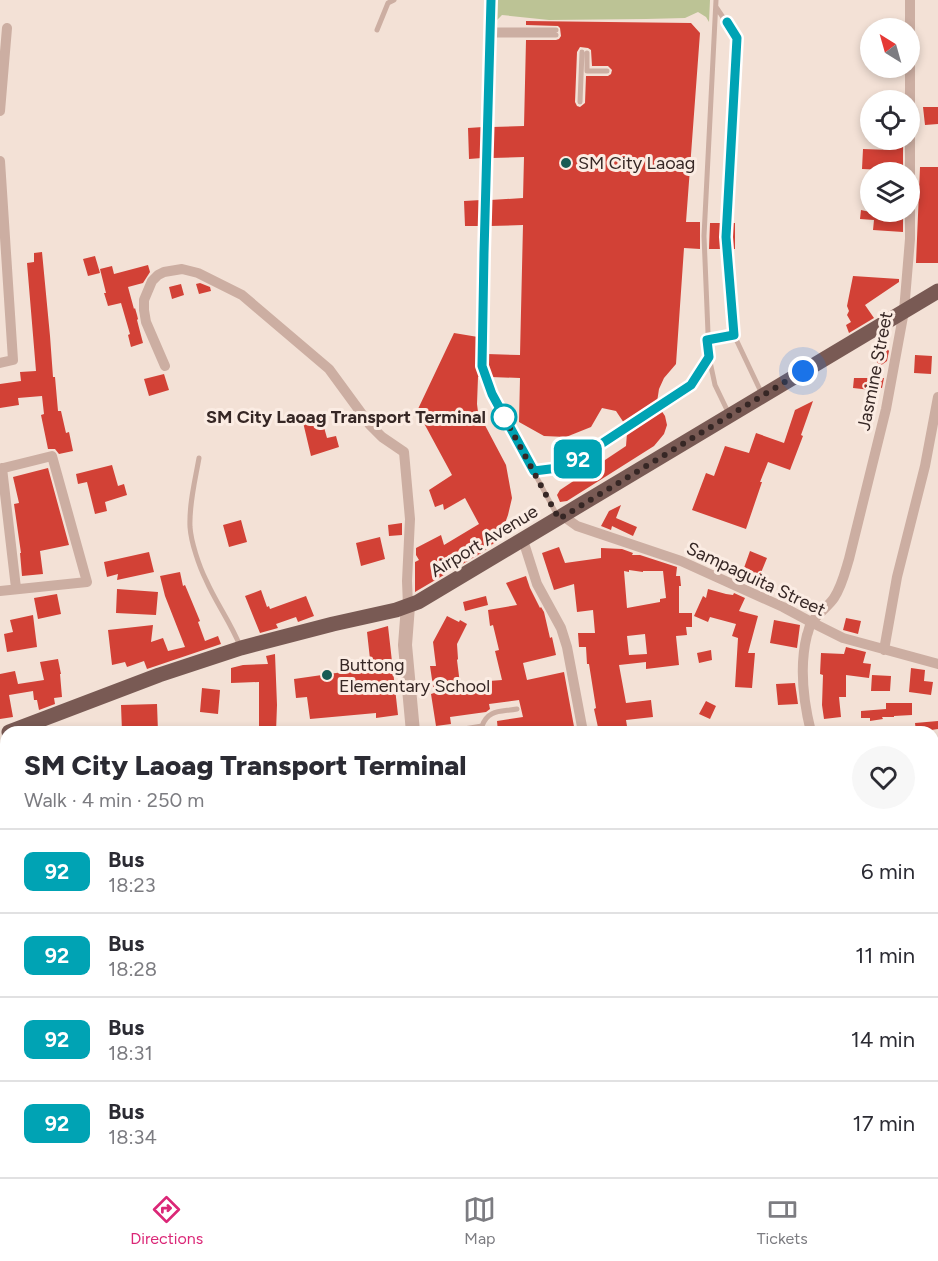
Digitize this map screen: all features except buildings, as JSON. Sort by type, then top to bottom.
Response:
[{"type":"main road","name":"Airport Avenue","points":[[26,726],[159,675],[241,648],[408,606],[430,596],[938,291]]},
{"type":"street","name":"Jasmine Street","points":[[810,726],[802,689],[804,646],[811,622],[835,597],[849,559],[886,409],[904,310],[910,239],[910,0]]},
{"type":"street","points":[[0,111],[7,28]]},
{"type":"street","points":[[0,160],[12,360],[0,363]]},
{"type":"street","points":[[165,366],[146,322],[144,300],[152,281],[158,275],[182,270],[198,273],[242,295],[329,369],[370,425],[382,437],[404,452],[410,519],[405,645],[412,726]]},
{"type":"street","points":[[884,650],[897,577],[925,466],[938,397]]},
{"type":"street","points":[[0,591],[87,582],[52,456],[1,469],[16,588]]},
{"type":"street","name":"Sampaguita Street","points":[[561,517],[577,526],[681,561],[783,607],[843,638],[938,664]]},
{"type":"street","points":[[523,540],[537,584],[561,628],[567,647],[582,726]]},
{"type":"lane","points":[[377,30],[388,3],[394,0]]},
{"type":"lane","points":[[491,0],[482,366],[492,394],[561,517]]},
{"type":"lane","points":[[716,3],[737,38],[726,237],[734,335],[763,395]]},
{"type":"lane","points":[[716,3],[704,236],[707,340],[715,385],[730,416]]},
{"type":"lane","points":[[491,32],[556,32]]},
{"type":"lane","points":[[580,102],[584,52],[587,71],[607,71]]},
{"type":"lane","points":[[707,340],[734,335]]},
{"type":"lane","points":[[534,471],[566,467],[691,385],[709,357]]},
{"type":"lane","points":[[199,458],[191,498],[190,529],[206,580],[241,648]]},
{"type":"lane","points":[[482,726],[488,715],[517,709]]},
{"type":"green space","points":[[495,0],[710,0],[709,22],[698,12],[685,18],[646,19],[549,20],[502,15],[495,22]]},
{"type":"bus line","name":"92","points":[[491,0],[482,366],[492,394],[534,471],[566,467],[691,385],[709,357],[707,340],[734,335],[726,237],[737,38],[727,22]]},
{"type":"place","name":"SM City Laoag","points":[[566,163]]},
{"type":"place","name":"SM City Laoag Transport Terminal","points":[[504,417]]},
{"type":"place","name":"Buttong Elementary School","points":[[327,675]]},
{"type":"route","points":[[504,417],[502,413],[559,519],[803,371]]}]
